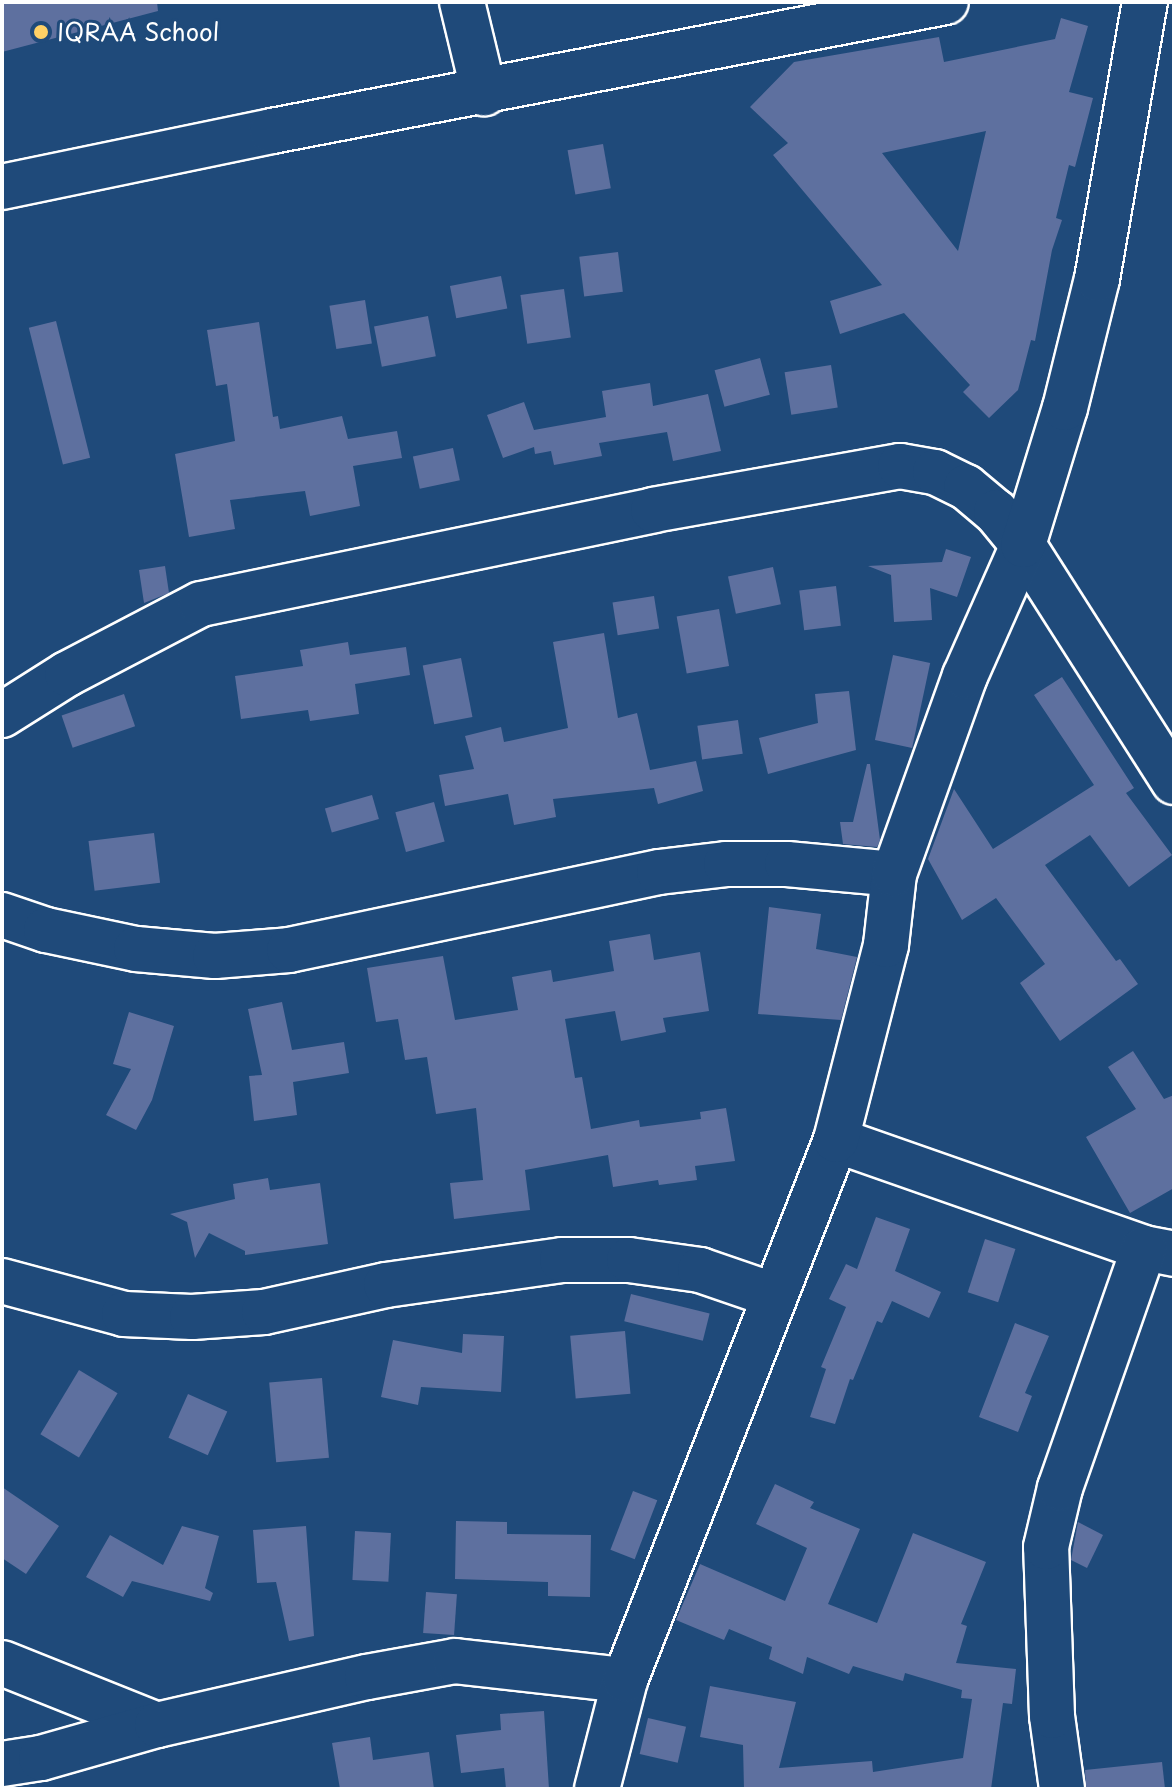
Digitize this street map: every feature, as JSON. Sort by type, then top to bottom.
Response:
[{"type":"street","points":[[462,2],[484,93]]},
{"type":"street","points":[[2,187],[272,131],[484,93],[946,2]]},
{"type":"street","points":[[597,1789],[625,1680],[836,1140],[886,945],[894,874],[965,676],[1023,545],[1065,408],[1097,279],[1145,2]]},
{"type":"street","points":[[2,715],[67,674],[201,604],[653,510],[900,466],[935,472],[966,487],[996,512],[1023,545],[1174,782]]},
{"type":"street","points":[[2,915],[46,930],[136,949],[215,956],[289,950],[659,872],[726,864],[787,864],[894,874]]},
{"type":"street","points":[[836,1140],[1159,1251],[1060,1488],[1046,1547],[1052,1716],[1062,1789]]},
{"type":"street","points":[[2,1281],[124,1314],[192,1317],[264,1312],[386,1285],[562,1260],[629,1260],[700,1270],[773,1295]]},
{"type":"street","points":[[2,1764],[41,1758],[157,1725],[367,1677],[455,1661],[625,1680]]},
{"type":"street","points":[[2,1663],[157,1725]]},
{"type":"building","name":"IQRAA School","points":[[2,2],[157,2],[158,11],[2,52]]},
{"type":"building","points":[[1061,18],[1088,26],[1069,92],[1093,98],[1075,167],[1069,165],[1056,218],[1062,220],[1052,250],[1035,341],[1031,340],[1018,390],[989,418],[963,392],[970,385],[904,313],[840,334],[830,301],[882,285],[773,155],[788,143],[750,107],[794,62],[939,37],[944,62],[1055,39]],"holes":[[[986,131],[958,251],[882,153]]]},
{"type":"building","points":[[603,144],[611,188],[575,195],[568,150]]},
{"type":"building","points":[[618,252],[623,292],[584,296],[579,257]]},
{"type":"building","points":[[501,276],[507,308],[456,318],[450,286]]},
{"type":"building","points":[[564,289],[571,338],[527,344],[520,295]]},
{"type":"building","points":[[365,300],[372,343],[336,349],[329,306]]},
{"type":"building","points":[[428,316],[436,356],[382,367],[374,326]]},
{"type":"building","points":[[56,321],[90,458],[63,465],[29,328]]},
{"type":"building","points":[[259,322],[273,417],[278,416],[280,429],[342,416],[348,439],[397,431],[402,458],[353,466],[360,506],[310,516],[305,491],[230,500],[235,529],[189,537],[175,454],[235,441],[227,384],[216,386],[207,330]]},
{"type":"building","points":[[760,358],[770,395],[724,407],[715,370]]},
{"type":"building","points":[[831,365],[838,407],[791,415],[785,372]]},
{"type":"building","points":[[650,383],[653,406],[708,394],[721,451],[673,461],[667,432],[599,443],[602,456],[554,465],[551,451],[535,454],[534,447],[503,458],[487,415],[524,402],[534,430],[606,417],[602,391]]},
{"type":"building","points":[[453,448],[460,480],[420,489],[413,457]]},
{"type":"building","points":[[946,549],[971,557],[957,597],[930,588],[932,620],[894,622],[891,575],[868,566],[942,562]]},
{"type":"building","points":[[165,566],[169,593],[144,603],[139,570]]},
{"type":"building","points":[[773,567],[781,604],[736,614],[728,577]]},
{"type":"building","points":[[836,586],[841,626],[804,630],[799,591]]},
{"type":"building","points":[[654,596],[659,629],[618,635],[613,603]]},
{"type":"building","points":[[719,609],[729,666],[687,674],[677,616]]},
{"type":"building","points":[[604,633],[618,718],[637,713],[650,770],[696,761],[703,791],[658,804],[654,788],[553,799],[556,817],[514,825],[508,794],[445,806],[439,775],[474,769],[465,736],[501,727],[504,742],[568,728],[553,642]]},
{"type":"building","points":[[348,642],[350,655],[406,647],[410,675],[355,684],[359,714],[310,721],[308,710],[241,719],[235,676],[303,666],[300,650]]},
{"type":"building","points":[[893,655],[930,663],[912,748],[875,740]]},
{"type":"building","points":[[461,658],[472,717],[434,724],[423,665]]},
{"type":"building","points":[[1062,677],[1134,788],[1126,793],[1172,855],[1129,887],[1090,835],[1045,865],[1116,961],[1120,959],[1138,984],[1060,1041],[1020,983],[1045,964],[996,898],[962,920],[928,859],[954,789],[993,849],[1094,785],[1034,695]]},
{"type":"building","points":[[849,691],[856,750],[768,774],[759,738],[818,723],[815,694]]},
{"type":"building","points":[[124,694],[135,726],[73,748],[62,715]]},
{"type":"building","points":[[738,720],[743,754],[702,759],[697,726]]},
{"type":"building","points":[[867,764],[870,764],[880,840],[877,847],[843,844],[840,822],[853,822]]},
{"type":"building","points":[[372,795],[379,819],[332,833],[325,809]]},
{"type":"building","points":[[434,802],[445,842],[406,852],[395,812]]},
{"type":"building","points":[[154,833],[160,883],[95,891],[88,841]]},
{"type":"building","points":[[769,907],[821,914],[816,949],[857,957],[841,1020],[758,1014]]},
{"type":"building","points":[[650,934],[654,960],[700,952],[709,1011],[663,1018],[666,1032],[621,1041],[615,1011],[565,1019],[575,1078],[582,1077],[591,1129],[639,1120],[640,1127],[701,1119],[700,1112],[726,1108],[735,1161],[695,1166],[697,1180],[659,1185],[658,1180],[613,1187],[608,1155],[525,1170],[530,1210],[454,1219],[450,1183],[483,1180],[476,1108],[436,1114],[427,1057],[405,1060],[398,1019],[376,1022],[367,968],[443,956],[455,1020],[518,1010],[512,977],[551,970],[553,982],[614,971],[609,941]]},
{"type":"building","points":[[282,1002],[292,1050],[344,1042],[349,1073],[293,1082],[297,1115],[254,1121],[249,1076],[262,1075],[248,1009]]},
{"type":"building","points":[[129,1012],[174,1026],[152,1100],[136,1130],[106,1115],[131,1069],[113,1064]]},
{"type":"building","points":[[1133,1051],[1164,1099],[1174,1095],[1174,1188],[1130,1213],[1086,1137],[1136,1109],[1108,1067]]},
{"type":"building","points":[[268,1178],[270,1190],[320,1183],[328,1244],[245,1255],[245,1251],[209,1233],[195,1258],[187,1222],[170,1214],[235,1199],[233,1184]]},
{"type":"building","points":[[876,1217],[910,1229],[895,1271],[941,1292],[929,1318],[892,1301],[882,1323],[877,1321],[853,1380],[850,1379],[835,1424],[810,1417],[826,1369],[821,1367],[846,1307],[829,1299],[846,1264],[857,1269]]},
{"type":"building","points":[[985,1239],[1015,1249],[998,1302],[968,1292]]},
{"type":"building","points":[[631,1294],[710,1314],[703,1341],[624,1321]]},
{"type":"building","points":[[1015,1323],[1049,1336],[1025,1393],[1032,1396],[1018,1432],[979,1417]]},
{"type":"building","points":[[625,1331],[630,1394],[576,1399],[570,1336]]},
{"type":"building","points":[[463,1334],[504,1336],[501,1392],[421,1387],[418,1405],[381,1397],[393,1340],[462,1353]]},
{"type":"building","points":[[79,1370],[118,1393],[79,1457],[40,1434]]},
{"type":"building","points":[[322,1378],[329,1458],[276,1462],[269,1383]]},
{"type":"building","points":[[188,1394],[227,1411],[208,1455],[168,1438]]},
{"type":"building","points":[[775,1484],[814,1502],[810,1508],[860,1529],[828,1604],[877,1623],[913,1533],[986,1562],[961,1624],[967,1626],[956,1663],[1016,1669],[1012,1704],[1003,1703],[991,1789],[744,1789],[743,1745],[700,1737],[710,1686],[796,1702],[779,1768],[872,1761],[873,1772],[963,1758],[972,1699],[961,1698],[962,1690],[905,1673],[903,1681],[853,1666],[849,1674],[807,1657],[803,1674],[769,1659],[772,1647],[729,1629],[724,1640],[676,1620],[700,1564],[785,1601],[807,1548],[756,1524]]},
{"type":"building","points":[[2,1487],[59,1526],[26,1574],[2,1558]]},
{"type":"building","points":[[633,1491],[657,1500],[635,1559],[610,1550]]},
{"type":"building","points":[[456,1521],[507,1522],[507,1534],[591,1535],[590,1597],[548,1596],[548,1582],[455,1579]]},
{"type":"building","points":[[1078,1522],[1103,1535],[1087,1568],[1071,1560]]},
{"type":"building","points":[[182,1526],[219,1536],[205,1588],[213,1593],[210,1601],[132,1581],[123,1597],[86,1577],[110,1535],[163,1565]]},
{"type":"building","points":[[306,1526],[314,1636],[289,1641],[276,1582],[257,1583],[253,1530]]},
{"type":"building","points":[[355,1531],[391,1533],[388,1582],[352,1580]]},
{"type":"building","points":[[426,1592],[457,1594],[454,1635],[423,1633]]},
{"type":"building","points":[[544,1711],[549,1789],[506,1789],[504,1768],[461,1773],[456,1735],[501,1730],[500,1714]]},
{"type":"building","points":[[648,1718],[686,1727],[678,1763],[640,1754]]},
{"type":"building","points":[[370,1737],[373,1760],[429,1752],[434,1789],[340,1789],[332,1743]]},
{"type":"building","points":[[1162,1762],[1165,1789],[1086,1789],[1085,1770]]},
{"type":"place","name":"IQRAA School","points":[[41,32]]}]
